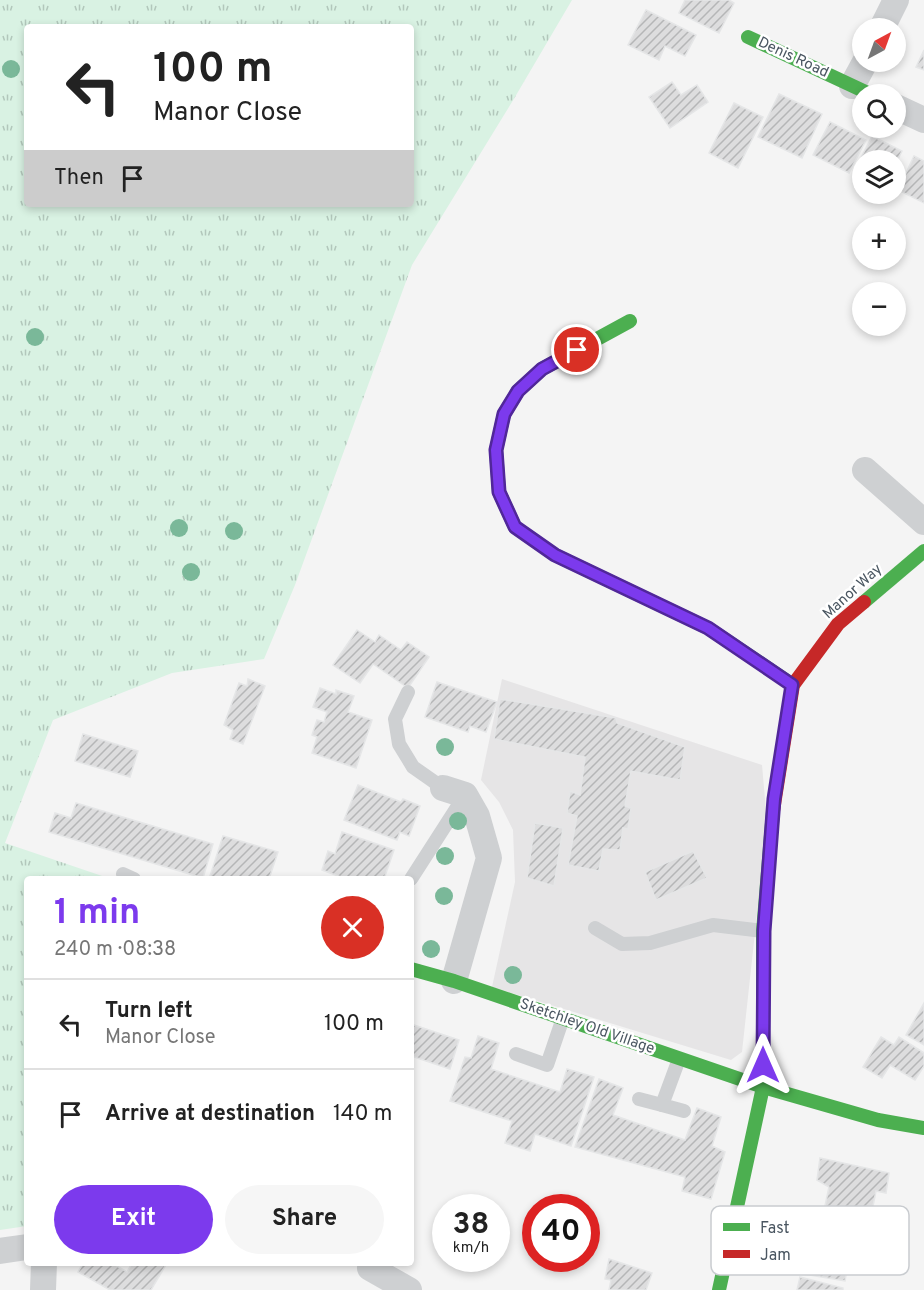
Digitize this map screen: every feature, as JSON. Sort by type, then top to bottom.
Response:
[{"type":"street","points":[[887,18],[896,0]]},
{"type":"street","name":"Denis Road","points":[[748,37],[852,86]]},
{"type":"street","points":[[906,111],[924,120]]},
{"type":"street","points":[[630,321],[542,369],[518,391],[504,414],[496,450],[499,492],[515,527],[555,555],[708,628],[792,685]]},
{"type":"street","points":[[865,470],[924,522]]},
{"type":"street","name":"Manor Way","points":[[737,1206],[763,1087],[764,931],[774,799],[792,685],[838,624],[924,551]]},
{"type":"street","points":[[454,792],[477,816],[489,858],[454,981]]},
{"type":"street","name":"Sketchley Old Village","points":[[414,970],[454,981],[763,1087],[878,1120],[924,1128]]},
{"type":"street","points":[[0,1251],[24,1247]]},
{"type":"street","points":[[43,1290],[44,1266]]},
{"type":"street","points":[[370,1266],[409,1290]]},
{"type":"street","name":"Manor Way","points":[[719,1290],[722,1275]]},
{"type":"lane","points":[[408,692],[395,718],[399,744],[413,767],[454,792],[412,876]]},
{"type":"lane","points":[[595,928],[622,944],[650,943],[713,925],[764,931]]},
{"type":"lane","points":[[516,1054],[547,1065],[563,1018]]},
{"type":"lane","points":[[662,1105],[679,1059]]},
{"type":"lane","points":[[639,1099],[684,1111]]},
{"type":"shaded area","points":[[502,679],[762,765],[767,822],[742,1052],[731,1060],[492,987],[515,882],[513,830],[499,802],[481,780]]},
{"type":"green space","points":[[0,0],[572,0],[412,265],[295,585],[264,659],[172,673],[53,720],[5,843],[102,876],[24,876],[24,1226],[0,1230]]},
{"type":"building","points":[[685,0],[729,0],[734,3],[719,33],[679,13]]},
{"type":"building","points":[[646,10],[696,35],[685,56],[665,46],[659,60],[628,45]]},
{"type":"building","points":[[924,50],[924,70],[916,67]]},
{"type":"building","points":[[672,82],[681,95],[697,85],[708,102],[670,128],[649,97]]},
{"type":"building","points":[[779,94],[822,114],[802,158],[758,137]]},
{"type":"building","points":[[734,103],[763,117],[738,168],[709,153]]},
{"type":"building","points":[[830,122],[852,133],[852,138],[866,140],[861,150],[852,150],[852,167],[849,173],[813,155]]},
{"type":"building","points":[[871,138],[876,138],[900,150],[865,150]]},
{"type":"building","points":[[914,156],[924,161],[924,203],[906,194],[906,173]]},
{"type":"building","points":[[357,630],[375,642],[379,635],[401,650],[407,642],[429,657],[408,688],[373,664],[360,683],[333,665]]},
{"type":"building","points":[[248,679],[265,686],[243,744],[230,739],[233,730],[224,725],[239,683],[247,686]]},
{"type":"building","points":[[437,682],[497,702],[486,732],[470,726],[468,732],[425,717]]},
{"type":"building","points":[[320,688],[336,694],[336,690],[354,696],[348,712],[372,720],[356,768],[312,753],[317,737],[312,735],[317,720],[324,722],[327,712],[313,707]]},
{"type":"building","points":[[500,699],[616,718],[617,723],[685,747],[680,780],[631,771],[625,806],[631,808],[628,829],[623,828],[620,850],[603,849],[599,871],[568,865],[577,816],[567,813],[570,791],[580,795],[585,757],[494,739]]},
{"type":"building","points":[[83,734],[138,751],[130,777],[75,761]]},
{"type":"building","points":[[358,785],[401,802],[403,799],[420,806],[409,836],[400,832],[397,840],[344,820]]},
{"type":"building","points":[[76,803],[213,844],[204,876],[196,876],[49,832],[55,813],[71,818]]},
{"type":"building","points":[[535,823],[563,828],[554,886],[527,878]]},
{"type":"building","points":[[342,832],[394,850],[385,876],[338,876],[322,870],[328,851],[335,854]]},
{"type":"building","points":[[223,836],[278,852],[270,876],[210,876]]},
{"type":"building","points":[[693,851],[707,878],[656,900],[645,872]]},
{"type":"building","points":[[924,1003],[924,1045],[906,1035]]},
{"type":"building","points":[[414,1025],[459,1040],[450,1069],[414,1057]]},
{"type":"building","points":[[478,1036],[499,1043],[491,1069],[560,1092],[567,1069],[594,1077],[571,1146],[535,1134],[530,1151],[505,1143],[512,1121],[450,1101],[465,1057],[471,1058]]},
{"type":"building","points":[[881,1037],[894,1045],[899,1037],[924,1053],[924,1066],[915,1080],[890,1065],[882,1078],[863,1067]]},
{"type":"building","points":[[599,1079],[623,1088],[613,1115],[685,1140],[697,1108],[721,1117],[712,1146],[725,1152],[711,1199],[682,1191],[685,1177],[575,1147]]},
{"type":"building","points":[[820,1158],[889,1173],[886,1193],[876,1191],[873,1206],[825,1206],[829,1187],[817,1180]]},
{"type":"building","points":[[609,1259],[652,1273],[646,1290],[609,1290],[611,1280],[605,1279]]},
{"type":"building","points":[[81,1266],[117,1266],[127,1272],[130,1266],[165,1266],[151,1290],[110,1290],[78,1272]]},
{"type":"building","points":[[809,1275],[846,1275],[845,1281]]},
{"type":"building","points":[[800,1277],[843,1288],[843,1290],[797,1290]]},
{"type":"traffic: fast","points":[[748,37],[852,86]]},
{"type":"traffic: fast","points":[[630,321],[542,369],[518,391],[504,414],[496,450],[499,492],[515,527],[555,555],[708,628],[793,685]]},
{"type":"traffic: fast","points":[[864,602],[924,551]]},
{"type":"traffic: fast","points":[[737,1206],[763,1087],[763,931],[773,811]]},
{"type":"traffic: fast","points":[[414,970],[454,981],[763,1087],[878,1120],[924,1128]]},
{"type":"traffic: fast","points":[[719,1290],[722,1275]]},
{"type":"traffic: jam","points":[[773,811],[793,685],[838,624],[864,602]]},
{"type":"route","points":[[577,350],[542,369],[518,391],[504,414],[496,450],[499,492],[515,527],[555,555],[708,628],[792,685],[774,799],[764,931],[763,1065]]}]
